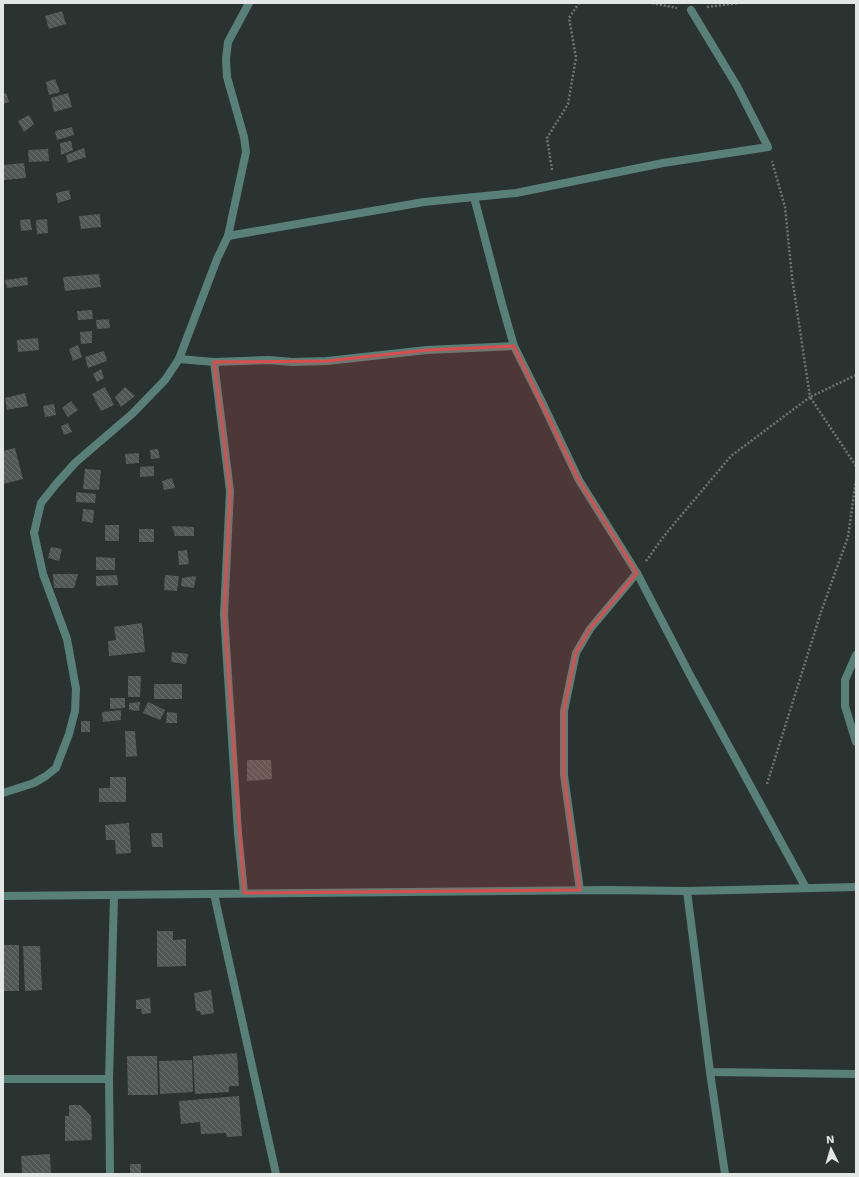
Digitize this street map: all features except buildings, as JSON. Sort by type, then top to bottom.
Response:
[{"type":"street","points":[[3,793],[34,783],[56,768],[69,734],[75,711],[76,689],[67,639],[43,574],[34,533],[41,504],[76,462],[132,414],[165,380],[179,359],[217,259],[228,236],[246,152],[244,137],[227,77],[226,59],[228,42],[249,3]]},
{"type":"street","points":[[228,236],[424,202],[516,193],[663,163],[768,147],[738,86],[690,10]]},
{"type":"street","points":[[474,197],[514,346],[579,480],[637,573],[806,888]]},
{"type":"street","points":[[179,359],[214,362],[269,360],[292,362],[327,361],[427,350],[514,346]]},
{"type":"street","points":[[214,362],[230,491],[224,614],[236,818],[244,893]]},
{"type":"street","points":[[580,890],[564,775],[564,711],[576,653],[590,629],[637,573]]},
{"type":"street","points":[[856,655],[845,680],[845,706],[856,742]]},
{"type":"street","points":[[3,896],[580,890],[686,891],[856,887]]},
{"type":"street","points":[[686,891],[725,1174]]},
{"type":"street","points":[[214,894],[276,1174]]},
{"type":"street","points":[[110,1174],[109,1079],[114,896]]},
{"type":"street","points":[[710,1072],[856,1074]]},
{"type":"street","points":[[3,1079],[109,1079]]},
{"type":"path","points":[[554,186],[547,138],[568,104],[576,58],[569,18],[580,3]]},
{"type":"path","points":[[768,147],[785,207],[792,277],[810,397],[856,466]]},
{"type":"path","points":[[637,573],[664,536],[731,456],[810,397],[856,375]]},
{"type":"path","points":[[761,806],[820,612],[848,537],[856,480]]},
{"type":"highlighted area","points":[[514,346],[579,480],[637,573],[590,629],[576,653],[564,711],[564,775],[580,890],[244,893],[224,614],[230,491],[214,362],[327,361],[427,350]]}]
